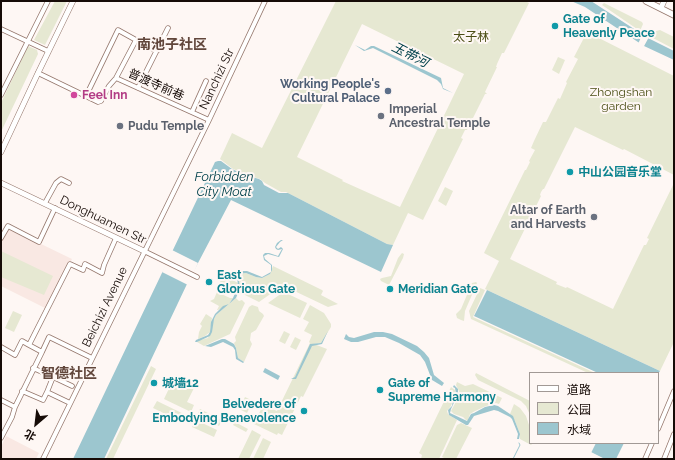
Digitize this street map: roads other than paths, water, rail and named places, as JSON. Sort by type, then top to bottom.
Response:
[{"type":"highway","points":[[646,1],[674,15]]},
{"type":"main road","points":[[1,152],[73,1]]},
{"type":"main road","points":[[661,8],[664,1]]},
{"type":"main road","name":"Donghuamen Str","points":[[1,183],[144,251]]},
{"type":"street","points":[[1,95],[48,1]]},
{"type":"street","name":"Nanchizi Str","points":[[144,251],[265,1]]},
{"type":"street","points":[[138,88],[168,28]]},
{"type":"street","points":[[1,29],[48,52]]},
{"type":"street","points":[[86,96],[118,30],[157,51]]},
{"type":"street","points":[[38,72],[98,102],[101,101],[109,86],[116,78],[136,40]]},
{"type":"street","name":"普渡寺前巷","points":[[116,78],[208,120]]},
{"type":"street","points":[[192,112],[206,81]]},
{"type":"street","points":[[45,203],[56,184],[61,180],[69,183]]},
{"type":"street","points":[[1,238],[8,226],[39,242],[55,208]]},
{"type":"street","points":[[29,344],[70,264],[83,270],[85,264],[102,273],[116,238]]},
{"type":"street","name":"Donghuamen Str","points":[[144,251],[195,276]]},
{"type":"street","name":"Beichizi Avenue","points":[[43,459],[144,251]]},
{"type":"street","points":[[1,438],[12,417],[33,368],[50,337],[92,358]]},
{"type":"street","points":[[1,347],[15,355],[22,341],[42,352]]},
{"type":"street","points":[[33,368],[72,386]]},
{"type":"street","points":[[22,391],[43,400],[53,377]]},
{"type":"street","points":[[659,427],[674,391]]},
{"type":"street","points":[[47,392],[70,404]]},
{"type":"street","points":[[1,400],[15,407]]},
{"type":"street","points":[[664,459],[664,455],[674,434]]},
{"type":"street","points":[[645,459],[652,444]]},
{"type":"water","points":[[571,1],[591,1],[648,38],[674,51],[674,60],[644,46],[585,7]]},
{"type":"water","points":[[355,45],[365,50],[371,46],[374,46],[441,78],[443,88],[453,93],[443,89],[437,80],[373,48],[364,51]]},
{"type":"water","name":"Forbidden City Moat","points":[[221,161],[232,169],[245,175],[259,179],[264,185],[279,193],[288,193],[387,244],[393,245],[381,272],[231,200],[187,284],[104,459],[73,459],[215,162]]},
{"type":"water","points":[[283,240],[276,247],[278,249],[281,247],[283,249],[279,257],[268,254],[264,256],[265,259],[272,265],[271,272],[271,265],[264,260],[263,255],[265,253],[269,253],[278,256],[282,249],[278,250],[275,247],[277,243]]},
{"type":"water","points":[[247,271],[262,277],[271,272],[262,278],[246,273],[238,274],[240,288],[236,298],[229,304],[238,286],[237,276],[238,272]]},
{"type":"water","points":[[487,290],[660,371],[659,372],[596,372],[474,316]]},
{"type":"water","points":[[229,304],[216,315],[210,336],[195,342],[196,340],[208,335],[210,332],[211,322],[215,314],[223,306]]},
{"type":"water","points":[[328,331],[322,344],[312,346],[296,379],[291,379],[295,377],[310,344],[321,343]]},
{"type":"water","points":[[374,332],[392,334],[417,346],[429,358],[434,375],[444,383],[442,386],[432,380],[425,362],[420,355],[399,343],[385,337],[376,337],[358,342],[351,342],[344,339],[346,334],[349,337],[354,338]]},
{"type":"water","points":[[222,339],[234,344],[238,358],[244,362],[243,363],[236,359],[235,350],[233,347],[223,342],[211,347],[205,346]]},
{"type":"water","points":[[265,368],[280,376],[278,380],[263,372]]},
{"type":"water","points":[[454,385],[458,389],[458,394],[450,413],[467,421],[471,414],[485,407],[494,405],[498,406],[513,416],[520,434],[519,439],[517,439],[518,434],[512,419],[498,411],[494,410],[474,416],[468,425],[449,415],[448,410],[452,406],[456,394],[455,388],[453,387]]},
{"type":"water","points":[[596,444],[624,444],[616,459],[588,459]]},
{"type":"waterway","points":[[513,459],[520,445],[519,443]]},
{"type":"place","name":"Gate of Heavenly Peace","points":[[555,26]]},
{"type":"place","name":"Working People's Cultural Palace","points":[[388,91]]},
{"type":"place","name":"Feel Inn","points":[[74,95]]},
{"type":"place","name":"Imperial Ancestral Temple","points":[[381,116]]},
{"type":"place","name":"Pudu Temple","points":[[120,126]]},
{"type":"place","name":"中山公园音乐堂","points":[[570,172]]},
{"type":"place","name":"Altar of Earth and Harvests","points":[[594,217]]},
{"type":"place","name":"East Glorious Gate","points":[[209,282]]},
{"type":"place","name":"Meridian Gate","points":[[390,289]]},
{"type":"place","name":"城墙12","points":[[154,383]]},
{"type":"place","name":"Gate of Supreme Harmony","points":[[380,390]]},
{"type":"place","name":"Belvedere of Embodying Benevolence","points":[[304,411]]},
{"type":"district","name":"南池子社区","points":[[172,45]]},
{"type":"district","name":"智德社区","points":[[69,374]]},
{"type":"park label","name":"太子林","points":[[471,37]]},
{"type":"park label","name":"Zhongshan garden","points":[[621,99]]},
{"type":"water label","name":"玉带河","points":[[410,55]]}]
